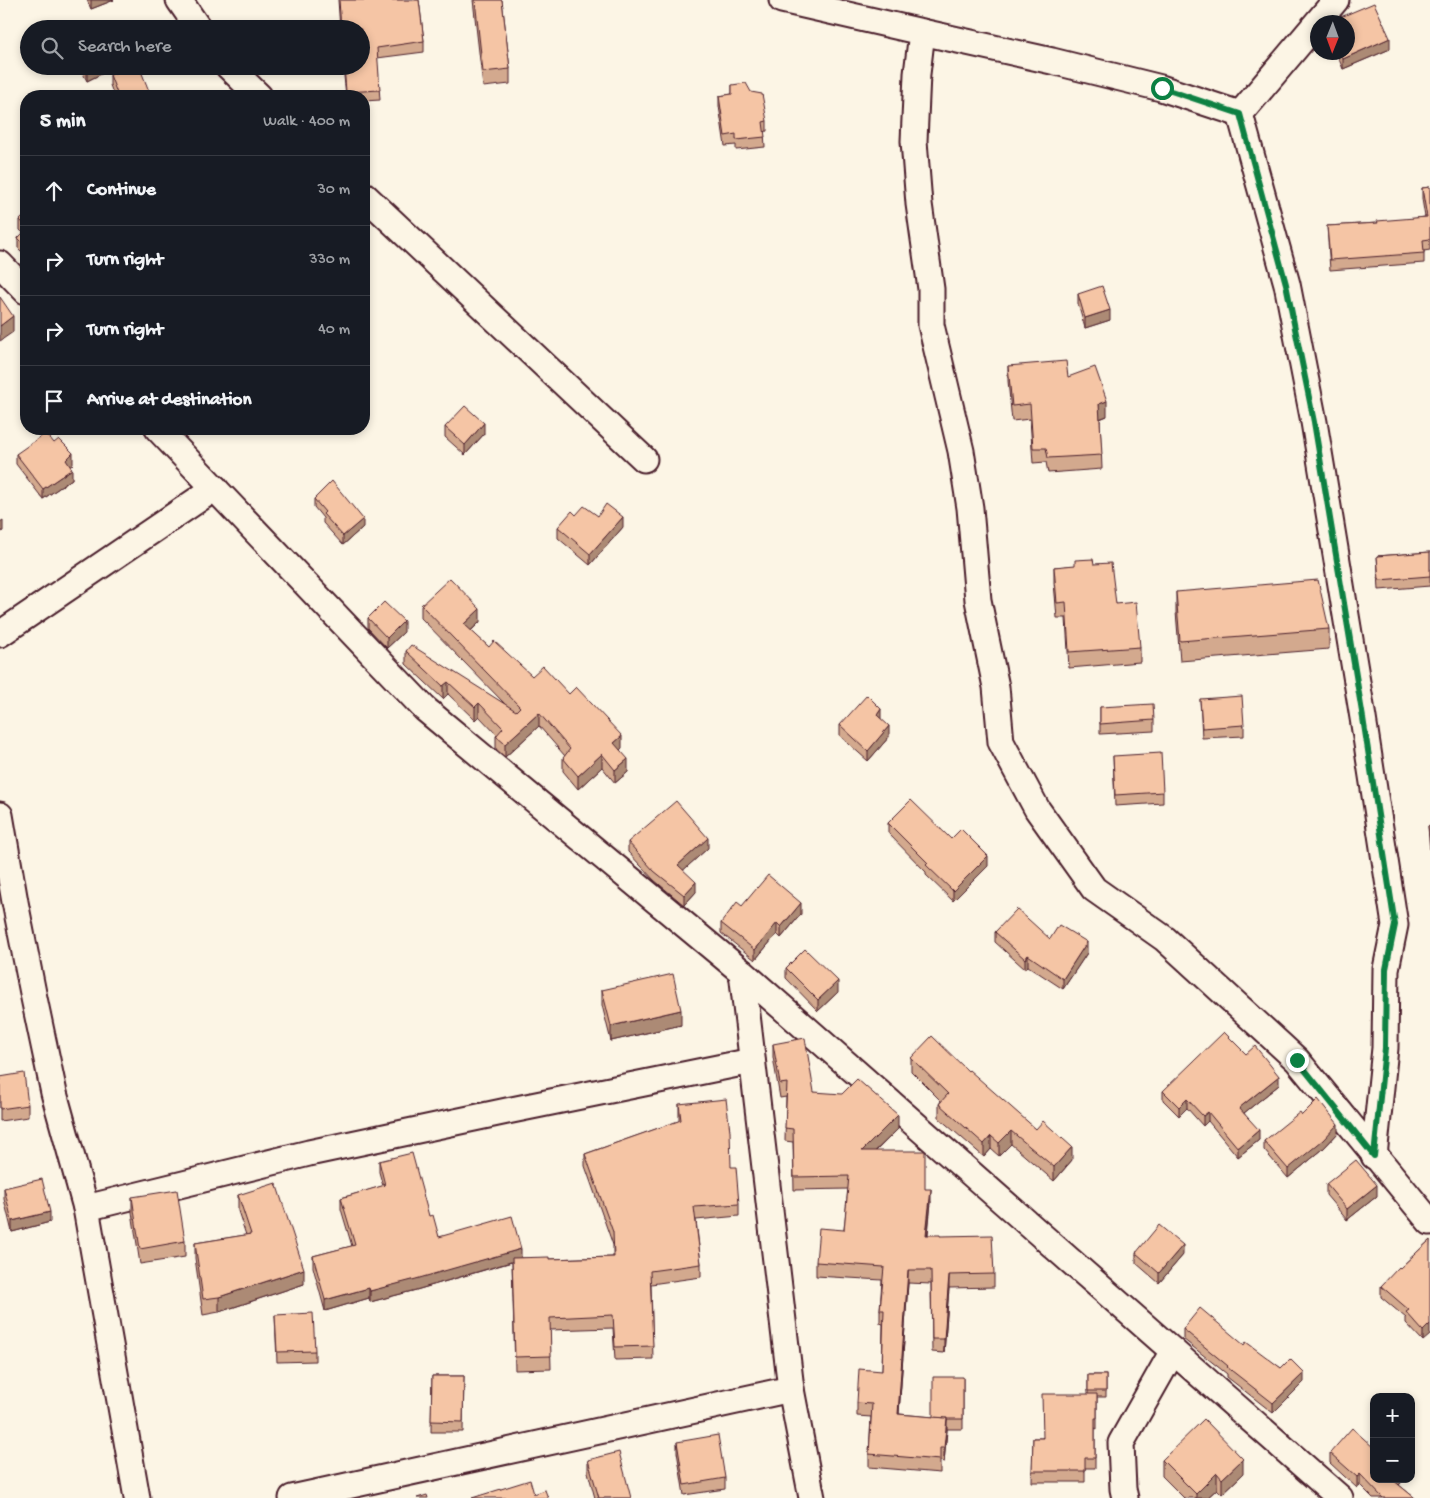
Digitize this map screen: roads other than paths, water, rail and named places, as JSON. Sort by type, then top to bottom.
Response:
[{"type":"street","points":[[179,0],[192,20]]},
{"type":"street","points":[[782,0],[1162,88],[1240,114]]},
{"type":"street","points":[[1240,114],[1336,0]]},
{"type":"street","points":[[922,32],[917,74],[914,141],[919,204],[931,289],[931,325],[961,452],[970,508],[978,600],[996,687],[1001,742],[1037,809],[1094,889],[1165,939],[1297,1060],[1430,1222]]},
{"type":"street","points":[[237,75],[253,90]]},
{"type":"street","points":[[1240,114],[1286,284],[1314,422],[1395,925],[1386,969],[1385,1048],[1374,1156]]},
{"type":"street","points":[[370,201],[644,459]]},
{"type":"street","points":[[0,264],[20,285]]},
{"type":"street","points":[[164,435],[425,708],[742,972],[1340,1498]]},
{"type":"street","points":[[0,634],[215,488]]},
{"type":"street","points":[[0,815],[15,902],[54,1093],[86,1208],[137,1498]]},
{"type":"street","points":[[742,972],[791,1389],[812,1498]]},
{"type":"street","points":[[86,1208],[309,1153],[752,1061]]},
{"type":"street","points":[[1125,1498],[1120,1443],[1173,1351]]},
{"type":"street","points":[[292,1498],[791,1389]]}]
